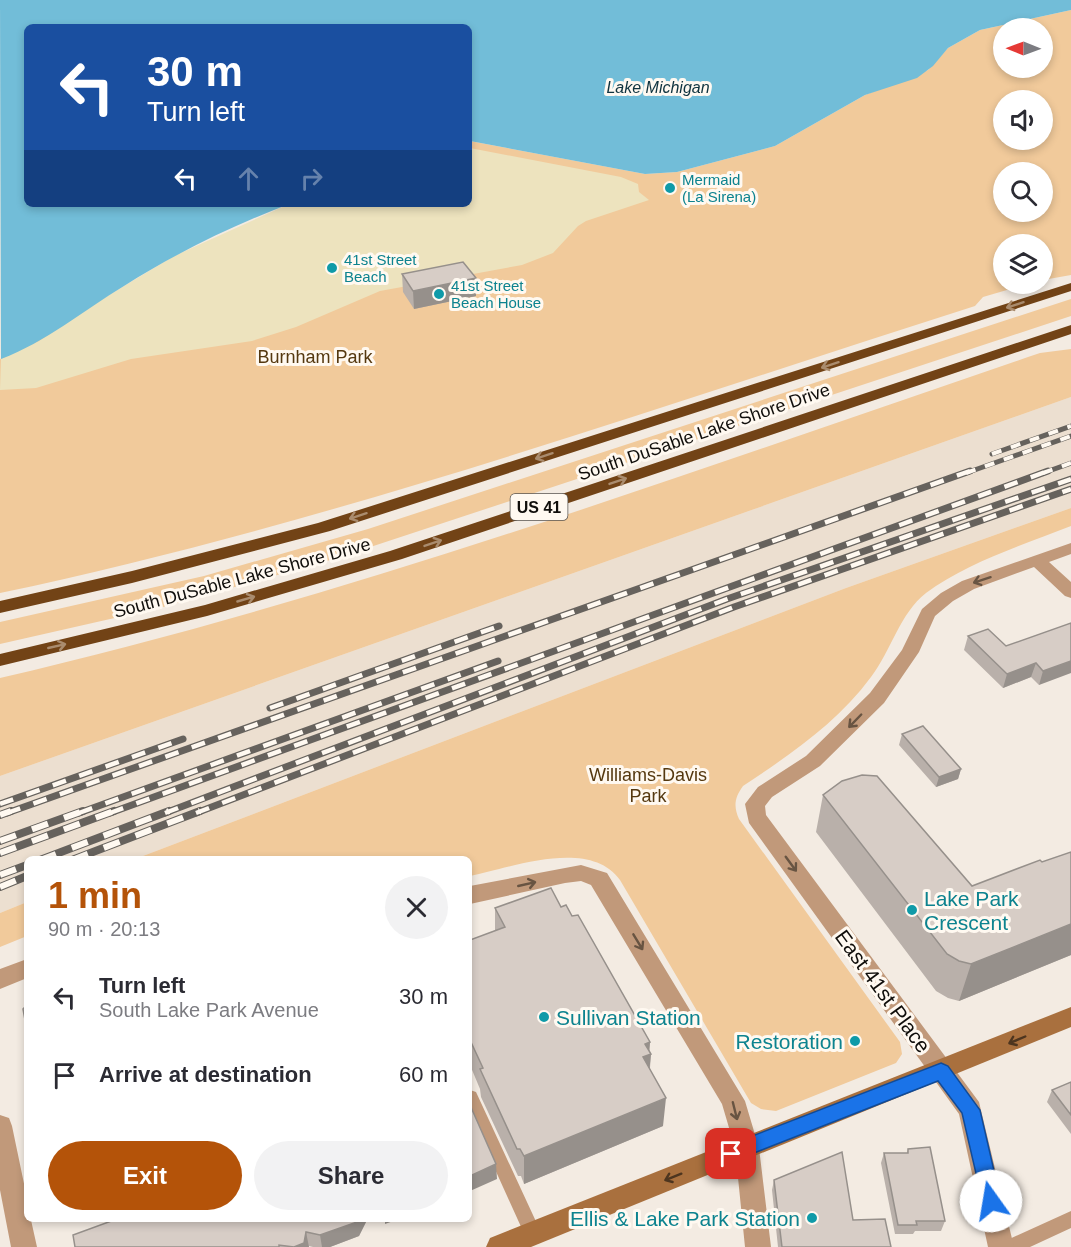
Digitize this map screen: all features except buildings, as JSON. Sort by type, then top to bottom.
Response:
[{"type":"highway","name":"South DuSable Lake Shore Drive","points":[[0,607],[132,577],[324,527],[1071,287]]},
{"type":"highway","name":"South DuSable Lake Shore Drive","points":[[0,660],[207,610],[396,555],[1071,329]]},
{"type":"street","points":[[1071,548],[1038,562],[1071,592]]},
{"type":"street","name":"East 41st Place","points":[[1002,1247],[970,1110],[756,817],[755,804],[765,792],[813,761],[877,698],[910,652],[928,613],[947,597],[968,585],[1038,562]]},
{"type":"street","points":[[472,895],[581,873],[599,879],[609,892],[733,1101],[747,1148],[758,1247]]},
{"type":"street","points":[[0,979],[24,969]]},
{"type":"street","points":[[499,1247],[1071,1017]]},
{"type":"street","points":[[0,1126],[24,1247]]},
{"type":"lane","points":[[472,1101],[533,1233]]},
{"type":"lane","points":[[1011,1247],[1071,1220]]},
{"type":"shaded area","points":[[1071,397],[1071,508],[846,588],[143,856],[24,856],[24,903],[0,913],[0,776]]},
{"type":"green space","name":"Burnham Park","points":[[1071,10],[1071,275],[1053,278],[1053,234],[993,234],[993,294],[983,297],[975,306],[612,424],[369,499],[124,565],[0,593],[0,359],[283,207],[472,207],[472,141],[645,174],[677,172],[775,146],[865,95],[928,70],[948,48],[980,30],[993,27],[993,78],[1053,78],[1053,18],[1035,18]]},
{"type":"green space","points":[[1071,299],[1071,316],[334,559],[163,607],[0,644],[0,622],[204,576],[368,529]]},
{"type":"green space","points":[[1071,349],[1071,397],[0,776],[0,678],[132,645],[394,570],[653,486],[1040,353]]},
{"type":"green space","name":"Williams-Davis Park","points":[[1071,508],[1071,526],[977,563],[926,593],[909,611],[878,667],[858,694],[812,737],[743,786],[738,794],[736,806],[739,819],[900,1042],[902,1054],[896,1063],[776,1111],[761,1109],[751,1103],[620,880],[607,867],[590,860],[550,859],[472,876],[472,856],[143,856],[846,588]]},
{"type":"green space","points":[[24,903],[24,937],[0,947],[0,913]]},
{"type":"sand","name":"41st Street Beach","points":[[472,148],[621,177],[638,184],[639,192],[649,200],[586,221],[578,226],[553,253],[522,265],[380,291],[296,327],[252,341],[131,359],[36,388],[0,390],[1,359],[39,341],[94,304],[174,256],[282,207],[472,207]]},
{"type":"water","name":"Lake Michigan","points":[[0,0],[1071,0],[1071,10],[1035,18],[993,18],[993,27],[980,30],[948,48],[933,66],[917,78],[865,95],[775,146],[677,172],[645,174],[472,141],[472,24],[24,24],[24,207],[281,207],[246,221],[184,251],[18,352],[1,359]]},
{"type":"railway","points":[[992,454],[1071,426]]},
{"type":"railway","points":[[966,473],[1071,436]]},
{"type":"railway","points":[[1043,473],[1071,463]]},
{"type":"railway","points":[[7,813],[970,471]]},
{"type":"railway","points":[[110,813],[1048,471]]},
{"type":"railway","points":[[165,813],[727,599],[1071,479]]},
{"type":"railway","points":[[196,813],[734,607],[1071,489]]},
{"type":"railway","points":[[270,708],[499,626]]},
{"type":"railway","points":[[79,813],[498,661]]},
{"type":"railway","points":[[0,804],[183,739]]},
{"type":"railway","points":[[0,815],[11,811]]},
{"type":"railway","points":[[0,841],[83,811]]},
{"type":"railway","points":[[0,853],[114,811]]},
{"type":"railway","points":[[51,856],[169,811]]},
{"type":"railway","points":[[82,856],[200,811]]},
{"type":"railway","points":[[0,875],[24,866]]},
{"type":"railway","points":[[0,887],[24,877]]},
{"type":"place","name":"Mermaid (La Sirena)","points":[[670,188]]},
{"type":"place","name":"41st Street Beach","points":[[332,268]]},
{"type":"place","name":"41st Street Beach House","points":[[439,294]]},
{"type":"place","name":"Lake Park Crescent","points":[[912,910]]},
{"type":"place","name":"Sullivan Station","points":[[544,1017]]},
{"type":"place","name":"Restoration","points":[[855,1041]]},
{"type":"place","name":"Ellis & Lake Park Station","points":[[812,1218]]},
{"type":"route","points":[[731,1154],[941,1071],[970,1110],[991,1201]]}]
